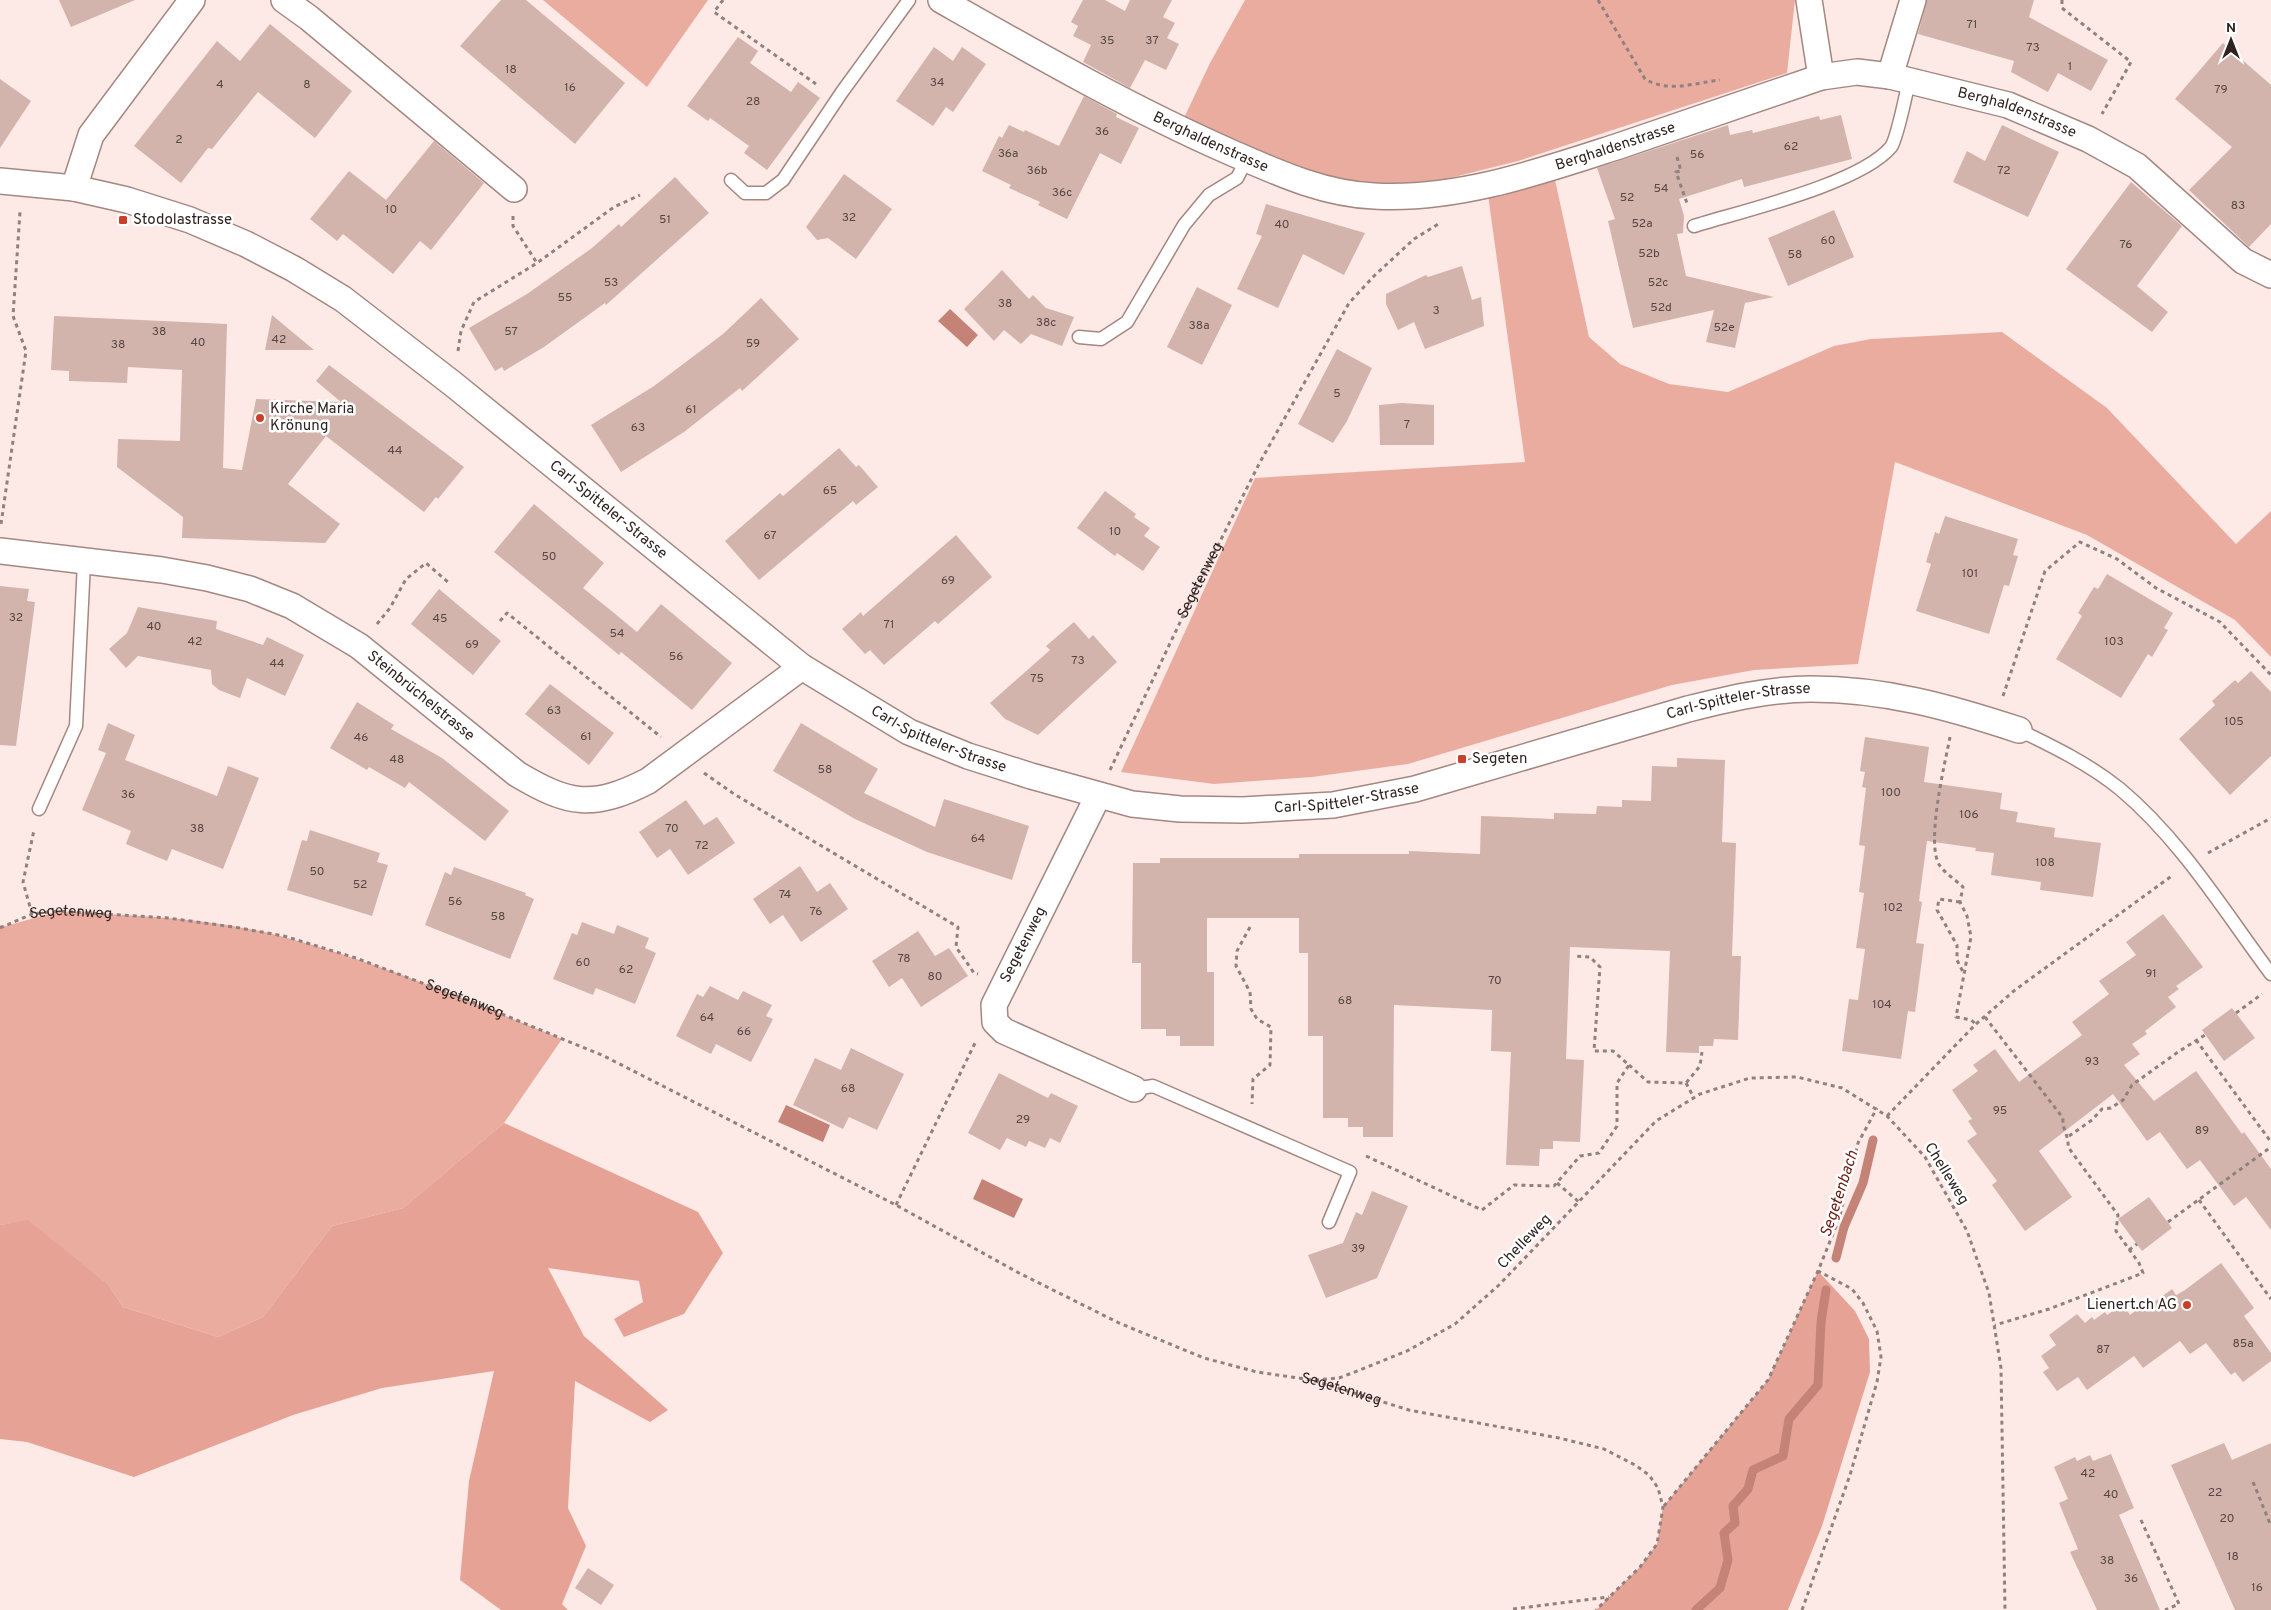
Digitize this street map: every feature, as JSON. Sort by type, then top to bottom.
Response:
[{"type":"street","points":[[74,188],[91,135],[192,0]]},
{"type":"street","points":[[284,0],[309,18],[514,189]]},
{"type":"street","name":"Berghaldenstrasse","points":[[941,0],[1088,84],[1180,130],[1310,185],[1346,193],[1376,196],[1446,191],[1552,168],[1821,77],[1857,72],[1900,79],[2008,105],[2088,139],[2137,166],[2243,261],[2271,275]]},
{"type":"street","points":[[1809,0],[1821,77]]},
{"type":"street","points":[[1900,79],[1913,0]]},
{"type":"street","name":"Carl-Spitteler-Strasse","points":[[11,182],[74,188],[127,200],[190,220],[262,252],[343,299],[453,384],[802,667],[909,732],[968,756],[1098,796],[1132,804],[1180,809],[1243,810],[1333,805],[1415,789],[1688,709],[1771,692],[1810,689],[1912,698],[2019,730]]},
{"type":"street","name":"Steinbrüchelstrasse","points":[[0,551],[207,578],[250,589],[292,606],[359,646],[517,774],[546,791],[575,800],[598,801],[622,795],[648,781],[802,667]]},
{"type":"street","name":"Segetenweg","points":[[996,1022],[994,1006],[1098,796]]},
{"type":"street","points":[[996,1022],[1004,1031],[1134,1089]]},
{"type":"lane","points":[[731,180],[745,193],[766,193],[783,180],[842,92],[908,0]]},
{"type":"lane","points":[[1694,226],[1812,191],[1867,166],[1892,146],[1900,79]]},
{"type":"lane","points":[[1079,337],[1101,339],[1127,322],[1184,224],[1209,195],[1237,178],[1247,159]]},
{"type":"lane","points":[[39,809],[76,726],[84,562]]},
{"type":"lane","points":[[2019,730],[2069,754],[2120,790],[2163,832],[2189,863],[2271,974]]},
{"type":"lane","points":[[1134,1089],[1153,1086],[1350,1172],[1329,1222]]},
{"type":"path","points":[[723,0],[714,12],[816,84]]},
{"type":"path","points":[[1598,0],[1645,79],[1668,87],[1724,79]]},
{"type":"path","points":[[2062,0],[2062,8],[2131,62],[2088,139]]},
{"type":"path","points":[[1676,172],[1686,202]]},
{"type":"path","points":[[0,532],[26,351],[13,316],[11,182]]},
{"type":"path","points":[[514,189],[513,226],[538,263]]},
{"type":"path","points":[[453,384],[461,331],[474,302],[538,263],[614,207],[640,195]]},
{"type":"path","name":"Segetenweg","points":[[1098,796],[1192,597],[1250,482],[1349,303],[1374,276],[1414,239],[1446,219]]},
{"type":"path","points":[[1994,722],[2045,572],[2080,542],[2117,559],[2156,588],[2220,622],[2271,675]]},
{"type":"path","points":[[359,646],[390,608],[406,579],[426,563],[449,583]]},
{"type":"path","points":[[500,621],[507,613],[734,794],[958,927],[956,947],[974,973],[1002,989]]},
{"type":"path","points":[[1946,758],[1935,819],[1937,858],[1940,865],[1963,887],[1960,902],[1968,916],[1971,937],[1956,1017],[1971,1020],[1976,1024]]},
{"type":"path","points":[[32,914],[23,882],[39,809]]},
{"type":"path","points":[[1887,1116],[1976,1024],[2016,990],[2189,863],[2271,818]]},
{"type":"path","points":[[1960,902],[1939,898],[1937,910],[1957,945],[1957,960],[1964,975]]},
{"type":"path","name":"Segetenweg","points":[[0,928],[32,914],[59,911],[168,918],[284,936],[356,958],[474,1003],[604,1056],[896,1204],[1019,1273],[1119,1323],[1204,1358],[1257,1372],[1312,1380],[1409,1410],[1559,1438],[1604,1449],[1635,1464],[1649,1475],[1658,1488],[1663,1506],[1657,1544],[1640,1567],[1596,1610]]},
{"type":"path","points":[[1250,927],[1237,951],[1236,966],[1250,992],[1251,1008],[1257,1019],[1271,1028],[1270,1065],[1253,1079],[1252,1104]]},
{"type":"path","points":[[1574,956],[1590,957],[1600,967],[1594,1050],[1614,1051],[1648,1082],[1686,1083]]},
{"type":"path","points":[[2236,1013],[2264,993]]},
{"type":"path","points":[[1985,1017],[2063,1118],[2062,1128],[2069,1136],[2068,1147],[2118,1215],[2116,1231],[2142,1268],[2143,1273],[2049,1310],[1995,1325]]},
{"type":"path","points":[[896,1204],[978,1036],[996,1022]]},
{"type":"path","points":[[2069,1136],[2092,1120],[2102,1109],[2111,1108],[2123,1100],[2132,1085],[2205,1035]]},
{"type":"path","points":[[2196,1040],[2271,1142]]},
{"type":"path","points":[[1686,1083],[1700,1066],[1702,1052]]},
{"type":"path","points":[[1358,1153],[1482,1210],[1514,1185],[1554,1186],[1580,1156],[1599,1153],[1617,1126],[1617,1083],[1630,1065]]},
{"type":"path","name":"Chelleweg","points":[[1312,1380],[1339,1378],[1360,1370],[1406,1351],[1454,1324],[1499,1285],[1656,1121],[1694,1098],[1750,1078],[1797,1077],[1842,1088],[1877,1108],[1887,1116],[1925,1158],[1968,1231],[1989,1293],[2000,1368],[2004,1610]]},
{"type":"path","points":[[1686,1083],[1694,1098]]},
{"type":"path","points":[[1243,1100],[1261,1108]]},
{"type":"path","points":[[1663,1506],[1768,1380],[1818,1271],[1839,1219],[1858,1143],[1877,1108]]},
{"type":"path","points":[[2168,1222],[2271,1147]]},
{"type":"path","points":[[1557,1182],[1579,1202]]},
{"type":"path","points":[[2199,1200],[2271,1299]]},
{"type":"path","points":[[2129,1250],[2137,1244]]},
{"type":"path","points":[[1802,1610],[1850,1475],[1877,1382],[1880,1362],[1880,1344],[1877,1332],[1863,1303],[1852,1289],[1818,1271]]},
{"type":"path","points":[[2253,1482],[2271,1526]]},
{"type":"path","points":[[2141,1520],[2179,1604],[2165,1610]]},
{"type":"path","points":[[1513,1609],[1610,1597]]},
{"type":"shaded area","points":[[543,0],[708,0],[647,87]]},
{"type":"shaded area","points":[[1245,0],[1795,0],[1787,73],[1518,161],[1442,180],[1390,184],[1331,179],[1250,149],[1183,120],[1210,63]]},
{"type":"shaded area","points":[[1554,175],[1589,337],[1620,364],[1669,384],[1728,392],[1834,346],[1871,339],[2002,332],[2107,408],[2236,544],[2271,511],[2271,657],[2235,620],[2087,535],[1895,462],[1858,664],[1754,670],[1672,685],[1408,764],[1312,777],[1214,784],[1121,772],[1255,478],[1525,462],[1488,195]]},
{"type":"shaded area","points":[[950,309],[978,335],[967,347],[938,321]]},
{"type":"shaded area","points":[[59,911],[201,921],[256,930],[284,937],[355,958],[459,997],[562,1039],[504,1123],[403,1208],[332,1226],[263,1317],[218,1337],[123,1307],[108,1284],[28,1221],[0,1225],[0,925],[6,926]]},
{"type":"shaded area","points":[[786,1105],[830,1125],[823,1142],[778,1122]]},
{"type":"shaded area","points":[[504,1123],[698,1212],[723,1253],[684,1314],[624,1337],[614,1319],[643,1302],[639,1281],[548,1268],[584,1336],[668,1410],[650,1422],[575,1381],[568,1508],[586,1546],[562,1604],[568,1610],[501,1610],[460,1580],[469,1481],[494,1371],[382,1388],[293,1415],[134,1477],[27,1442],[0,1439],[0,1225],[28,1220],[108,1284],[123,1307],[218,1337],[263,1317],[332,1226],[403,1208]]},
{"type":"shaded area","points":[[982,1179],[1023,1199],[1014,1218],[973,1199]]},
{"type":"shaded area","points":[[1818,1271],[1855,1311],[1869,1339],[1870,1372],[1822,1526],[1788,1610],[1596,1610],[1640,1567],[1657,1544],[1663,1507],[1768,1380]]},
{"type":"building","points":[[59,0],[135,0],[71,27]]},
{"type":"building","points":[[501,0],[526,0],[625,83],[575,144],[460,46]]},
{"type":"building","points":[[1083,0],[1105,0],[1125,11],[1130,0],[1172,0],[1163,17],[1175,23],[1167,38],[1179,44],[1166,70],[1145,60],[1130,88],[1083,62],[1091,45],[1073,36],[1078,26],[1071,22]]},
{"type":"building","points":[[1927,0],[2034,0],[2029,17],[2108,60],[2091,91],[2058,73],[2048,92],[2011,72],[2014,61],[1918,34]]},
{"type":"building","points":[[270,24],[352,91],[315,138],[258,92],[212,149],[208,148],[181,183],[134,146],[217,41],[240,61]]},
{"type":"building","points":[[738,37],[758,51],[750,63],[791,92],[798,82],[820,98],[767,170],[744,153],[749,146],[710,118],[708,121],[687,106]]},
{"type":"building","points":[[2223,43],[2271,85],[2271,224],[2249,247],[2189,190],[2232,147],[2175,99]]},
{"type":"building","points":[[934,47],[953,61],[962,47],[986,64],[953,112],[946,107],[933,126],[896,101]]},
{"type":"building","points":[[0,79],[31,101],[0,148]]},
{"type":"building","points":[[1084,96],[1117,114],[1116,117],[1139,128],[1121,164],[1100,153],[1067,219],[1038,205],[1040,202],[1009,188],[1011,185],[982,171],[999,136],[1002,138],[1009,125],[1024,132],[1025,130],[1059,146]]},
{"type":"building","points":[[1841,115],[1852,159],[1744,187],[1742,179],[1679,199],[1684,216],[1683,233],[1677,234],[1686,276],[1774,297],[1745,303],[1735,348],[1706,342],[1714,310],[1633,328],[1608,221],[1615,219],[1597,168],[1728,125],[1730,135],[1752,130],[1753,133],[1819,116],[1820,120]]},
{"type":"building","points":[[2002,125],[2059,152],[2028,217],[1953,182],[1967,151],[1985,161]]},
{"type":"building","points":[[434,141],[484,183],[431,250],[420,241],[393,274],[343,234],[337,241],[310,219],[349,171],[386,200]]},
{"type":"building","points":[[844,174],[892,209],[856,259],[828,238],[817,240],[806,227]]},
{"type":"building","points":[[675,177],[709,213],[606,305],[605,303],[544,347],[504,371],[502,367],[495,371],[469,328],[527,294],[592,248],[619,224],[621,227]]},
{"type":"building","points":[[2131,182],[2182,226],[2137,286],[2168,312],[2152,332],[2066,269]]},
{"type":"building","points":[[1266,204],[1365,233],[1344,275],[1303,254],[1278,308],[1237,289],[1262,236],[1256,234]]},
{"type":"building","points":[[1834,210],[1854,257],[1788,286],[1768,238]]},
{"type":"building","points":[[1462,266],[1472,300],[1481,297],[1484,326],[1425,349],[1414,322],[1398,330],[1386,304],[1386,294],[1426,275],[1428,277]]},
{"type":"building","points":[[1002,270],[1029,299],[1033,295],[1046,308],[1074,317],[1062,346],[1031,334],[1021,344],[1004,330],[994,341],[964,309]]},
{"type":"building","points":[[1197,287],[1232,305],[1202,365],[1167,347]]},
{"type":"building","points":[[761,298],[799,339],[742,391],[740,388],[684,432],[621,472],[591,425],[654,386],[723,334]]},
{"type":"building","points":[[272,315],[314,350],[265,350]]},
{"type":"building","name":"Kirche Maria Krönung","points":[[54,316],[227,324],[223,468],[242,470],[256,399],[341,402],[316,381],[329,365],[464,467],[438,499],[436,497],[424,512],[326,436],[288,484],[340,524],[325,543],[182,538],[183,517],[117,467],[118,439],[180,441],[182,370],[128,367],[127,383],[69,381],[69,371],[51,370]]},
{"type":"building","points":[[1337,349],[1372,368],[1347,421],[1333,443],[1298,424]]},
{"type":"building","points":[[1402,403],[1434,405],[1434,445],[1380,445],[1379,405]]},
{"type":"building","points":[[839,448],[856,467],[859,465],[878,487],[856,505],[853,501],[759,580],[725,541],[780,493],[783,496]]},
{"type":"building","points":[[1105,491],[1136,514],[1134,517],[1150,528],[1144,536],[1160,547],[1143,571],[1117,553],[1115,556],[1077,528]]},
{"type":"building","points":[[534,504],[604,563],[583,588],[637,632],[661,604],[732,663],[692,710],[621,652],[619,655],[494,552]]},
{"type":"building","points":[[1945,516],[2018,539],[2013,555],[2018,556],[2009,586],[2004,585],[1989,634],[1916,611],[1931,564],[1926,562],[1935,532],[1939,534]]},
{"type":"building","points":[[956,535],[992,577],[938,624],[935,621],[884,665],[870,650],[865,654],[842,629],[861,612],[863,616]]},
{"type":"building","points":[[2107,574],[2173,613],[2164,628],[2168,630],[2152,657],[2148,654],[2121,698],[2056,659],[2082,616],[2078,613],[2094,587],[2098,589]]},
{"type":"building","points":[[0,586],[29,589],[27,601],[35,602],[16,746],[0,745]]},
{"type":"building","points":[[439,589],[501,641],[473,675],[411,624]]},
{"type":"building","points":[[138,607],[217,621],[216,629],[263,645],[267,637],[304,655],[285,696],[247,678],[240,698],[219,690],[212,684],[211,670],[138,656],[126,668],[109,649],[127,633]]},
{"type":"building","points":[[1074,622],[1089,639],[1093,635],[1117,662],[1038,735],[1005,719],[990,703],[1050,650],[1046,646]]},
{"type":"building","points":[[2251,671],[2271,692],[2271,756],[2230,795],[2179,739],[2215,705],[2212,701],[2235,680],[2238,683]]},
{"type":"building","points":[[550,684],[614,733],[589,765],[525,714]]},
{"type":"building","points":[[357,702],[394,725],[391,729],[442,758],[509,811],[485,841],[409,782],[405,788],[369,767],[367,770],[330,748]]},
{"type":"building","points":[[108,723],[135,735],[125,760],[217,796],[228,766],[259,778],[223,869],[172,849],[167,861],[145,852],[126,844],[131,831],[82,810],[106,753],[98,750]]},
{"type":"building","points":[[801,723],[878,769],[864,793],[935,827],[944,799],[1029,826],[1012,880],[927,852],[855,819],[773,771]]},
{"type":"building","points":[[1865,737],[1929,747],[1924,782],[2002,793],[2000,809],[2018,812],[2016,822],[2055,828],[2054,837],[2101,843],[2093,897],[2040,890],[2041,882],[1991,875],[1994,853],[1975,851],[1976,848],[1927,841],[1919,901],[1922,902],[1916,943],[1924,944],[1915,1012],[1908,1011],[1901,1059],[1842,1051],[1849,999],[1858,1000],[1865,949],[1856,948],[1864,893],[1859,892],[1865,846],[1859,845],[1866,788],[1862,787],[1865,772],[1860,771]]},
{"type":"building","points":[[1677,758],[1725,760],[1722,842],[1736,843],[1732,956],[1741,956],[1738,1040],[1714,1039],[1713,1046],[1699,1046],[1699,1053],[1666,1052],[1670,951],[1570,947],[1566,1059],[1584,1060],[1580,1142],[1553,1141],[1553,1149],[1540,1149],[1539,1166],[1506,1165],[1511,1052],[1491,1051],[1492,1010],[1394,1005],[1393,1137],[1363,1137],[1363,1127],[1348,1127],[1348,1118],[1323,1118],[1323,1036],[1308,1036],[1308,953],[1299,953],[1299,918],[1207,918],[1207,972],[1214,972],[1214,1046],[1180,1046],[1180,1036],[1166,1036],[1166,1029],[1141,1029],[1141,963],[1132,963],[1133,863],[1160,863],[1160,858],[1299,858],[1299,854],[1409,854],[1409,851],[1480,854],[1481,816],[1554,819],[1554,813],[1596,814],[1597,806],[1622,807],[1622,800],[1651,801],[1652,766],[1677,767]]},
{"type":"building","points":[[686,800],[704,825],[717,817],[735,843],[688,875],[670,849],[657,858],[639,832]]},
{"type":"building","points":[[310,830],[380,853],[377,862],[388,865],[372,916],[287,890],[302,840],[307,841]]},
{"type":"building","points":[[800,866],[817,892],[830,883],[848,909],[801,942],[783,915],[770,924],[753,899]]},
{"type":"building","points":[[454,867],[526,893],[525,895],[534,899],[510,959],[425,925],[445,872],[451,875]]},
{"type":"building","points":[[2163,914],[2203,967],[2176,986],[2179,989],[2168,997],[2176,1007],[2145,1031],[2147,1034],[2132,1044],[2140,1054],[2124,1065],[2154,1101],[2196,1071],[2242,1134],[2244,1132],[2271,1169],[2271,1230],[2246,1197],[2234,1206],[2200,1160],[2187,1169],[2160,1132],[2147,1141],[2113,1094],[2039,1151],[2072,1197],[2025,1231],[1992,1185],[1997,1181],[1967,1141],[1977,1134],[1968,1121],[1972,1119],[1952,1090],[1978,1071],[1973,1065],[1995,1049],[2019,1082],[2082,1035],[2072,1022],[2109,994],[2099,981],[2136,955],[2126,942]]},
{"type":"building","points":[[582,922],[614,934],[617,925],[649,938],[645,948],[656,953],[635,1004],[596,988],[593,995],[553,979],[572,933],[577,935]]},
{"type":"building","points":[[918,931],[935,956],[949,948],[968,976],[921,1007],[902,978],[889,987],[872,961]]},
{"type":"building","points":[[710,986],[738,1000],[743,991],[772,1005],[766,1016],[773,1019],[751,1062],[716,1044],[711,1054],[676,1036],[697,994],[703,997]]},
{"type":"building","points":[[2232,1008],[2255,1038],[2224,1061],[2202,1030]]},
{"type":"building","points":[[851,1048],[904,1074],[877,1130],[849,1117],[843,1129],[793,1105],[815,1058],[841,1070]]},
{"type":"building","points":[[999,1073],[1048,1098],[1051,1093],[1078,1106],[1060,1143],[1050,1138],[1045,1148],[1029,1141],[1026,1147],[1007,1138],[1000,1150],[968,1133]]},
{"type":"building","points":[[1372,1191],[1408,1206],[1377,1278],[1326,1298],[1308,1255],[1343,1243],[1356,1212],[1362,1215]]},
{"type":"building","points":[[2149,1197],[2172,1228],[2142,1251],[2118,1219]]},
{"type":"building","points":[[2221,1263],[2254,1308],[2244,1316],[2271,1353],[2271,1361],[2243,1382],[2235,1372],[2231,1375],[2206,1343],[2190,1354],[2180,1341],[2143,1368],[2134,1356],[2087,1390],[2078,1377],[2057,1391],[2043,1372],[2049,1368],[2041,1356],[2056,1345],[2049,1335],[2077,1314],[2085,1323],[2092,1317],[2094,1320],[2105,1312],[2107,1315],[2123,1304],[2130,1315],[2147,1302],[2149,1306],[2172,1289],[2176,1295],[2185,1290]]},
{"type":"building","points":[[2224,1443],[2232,1460],[2271,1443],[2271,1610],[2235,1610],[2171,1465]]},
{"type":"building","points":[[2111,1454],[2134,1508],[2119,1515],[2160,1610],[2097,1610],[2070,1552],[2078,1549],[2059,1503],[2068,1499],[2054,1467],[2075,1457],[2077,1461],[2090,1455],[2093,1461]]},
{"type":"building","points":[[588,1568],[614,1585],[601,1605],[575,1588]]},
{"type":"waterway","name":"Segetenbach","points":[[1836,1258],[1844,1227],[1863,1183],[1873,1140]]},
{"type":"waterway","name":"Segetenbach","points":[[1696,1610],[1720,1588],[1728,1560],[1724,1533],[1735,1523],[1733,1506],[1748,1489],[1753,1470],[1783,1456],[1789,1419],[1818,1385],[1821,1322],[1826,1290]]},
{"type":"place","name":"Stodolastrasse","points":[[123,220]]},
{"type":"place","name":"Kirche Maria Krönung","points":[[260,418]]},
{"type":"place","name":"Segeten","points":[[1462,759]]},
{"type":"place","name":"Lienert.ch AG","points":[[2187,1305]]}]
